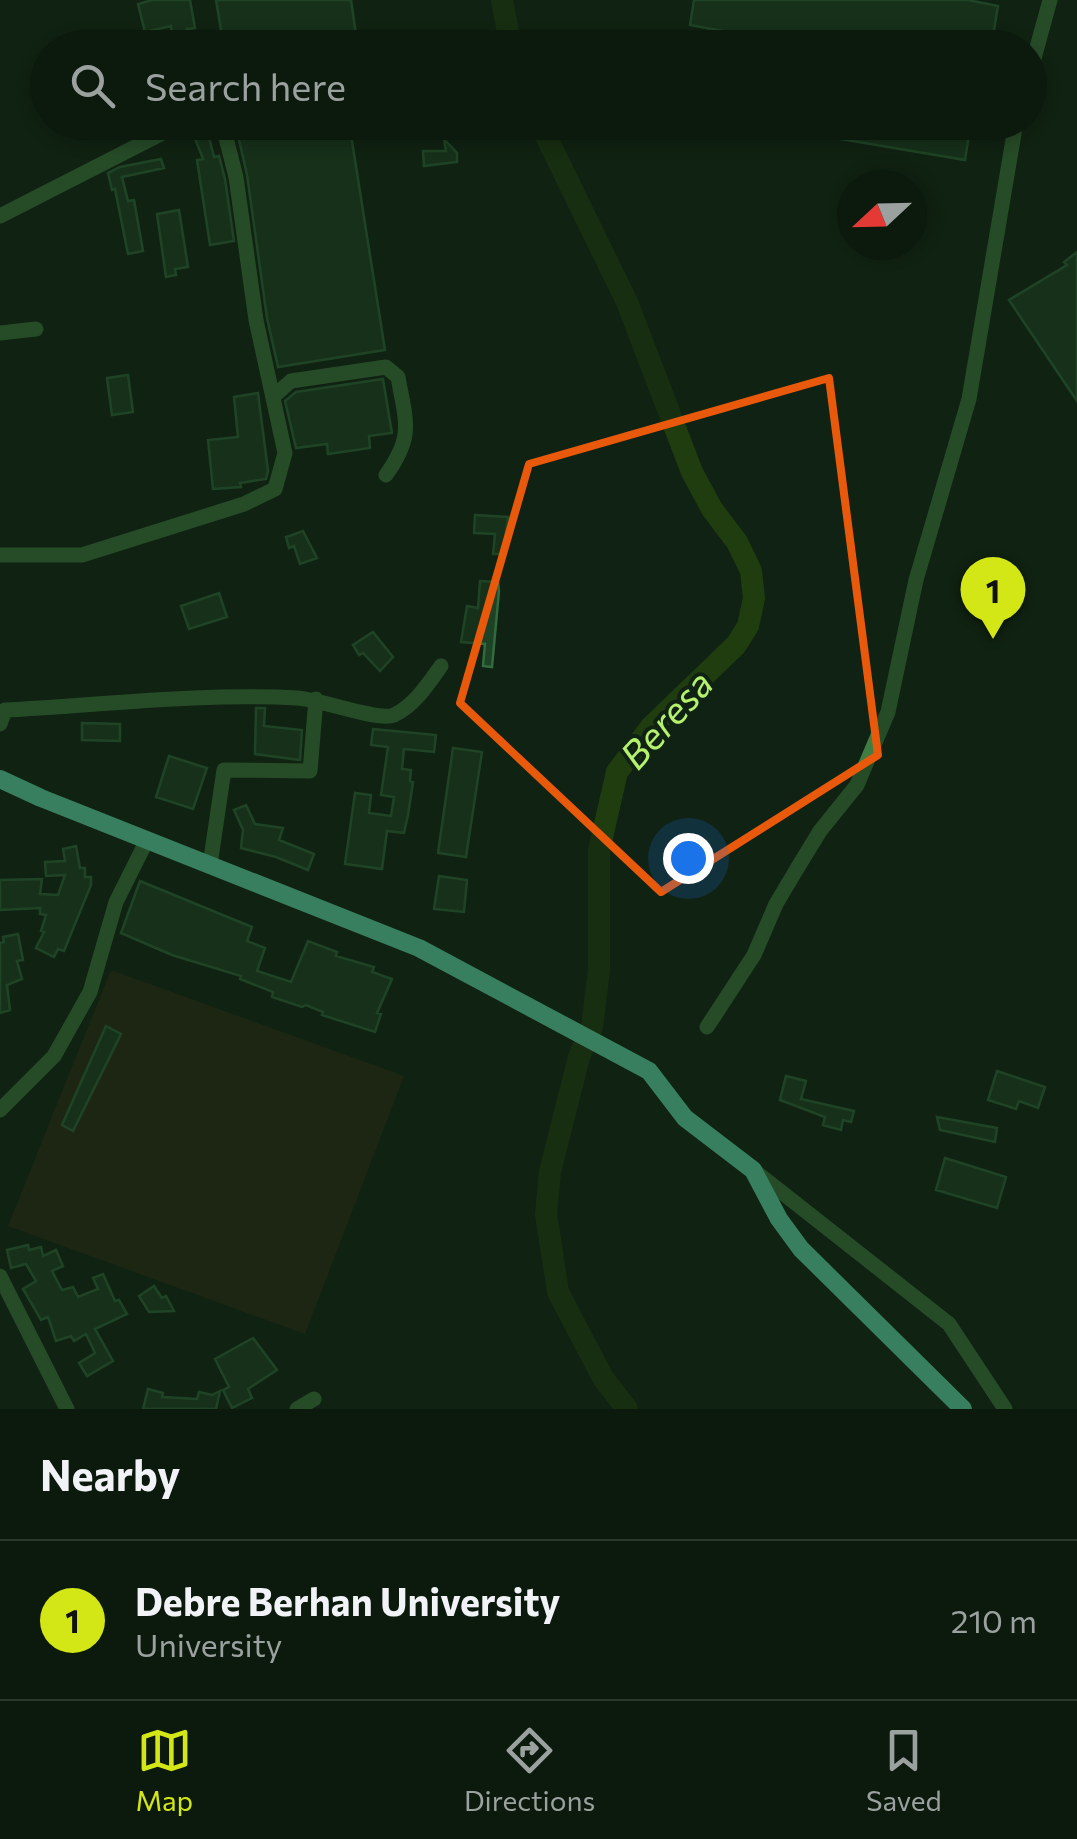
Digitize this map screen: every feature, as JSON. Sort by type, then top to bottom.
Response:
[{"type":"main road","points":[[0,779],[419,948],[649,1071],[685,1118],[752,1170],[801,1249],[963,1409]]},
{"type":"street","points":[[1042,30],[1050,0]]},
{"type":"street","points":[[0,216],[149,140]]},
{"type":"street","points":[[0,555],[82,555],[244,504],[274,488],[285,453],[256,320],[236,177],[227,140]]},
{"type":"street","points":[[707,1027],[754,955],[776,904],[798,867],[856,785],[888,712],[920,563],[970,399],[1013,140]]},
{"type":"street","points":[[0,333],[36,329]]},
{"type":"street","points":[[274,396],[290,381],[386,368],[398,377],[405,415],[404,449],[386,474]]},
{"type":"street","points":[[0,724],[4,710],[235,694],[316,698],[379,718],[394,715],[422,693],[441,666]]},
{"type":"street","points":[[210,865],[224,770],[310,771],[316,698]]},
{"type":"street","points":[[0,1110],[54,1056],[90,992],[116,902],[148,840]]},
{"type":"street","points":[[752,1170],[949,1324],[1005,1409]]},
{"type":"street","points":[[0,1276],[64,1408]]},
{"type":"street","points":[[298,1409],[314,1400]]},
{"type":"highlighted area","points":[[829,378],[878,755],[661,892],[460,703],[529,464]]},
{"type":"shaded area","points":[[111,970],[404,1076],[305,1334],[8,1226]]},
{"type":"building","points":[[190,0],[195,28],[144,30],[138,4]]},
{"type":"building","points":[[216,0],[351,0],[355,30],[221,30]]},
{"type":"building","points":[[694,0],[968,0],[998,6],[994,30],[717,30],[690,25]]},
{"type":"building","points":[[196,140],[210,140],[214,157],[219,156],[234,241],[210,245],[197,160],[203,159]]},
{"type":"building","points":[[239,140],[352,140],[385,350],[278,367],[267,318]]},
{"type":"building","points":[[444,140],[457,153],[457,162],[424,166],[423,151],[446,151]]},
{"type":"building","points":[[847,140],[968,140],[965,160]]},
{"type":"building","points":[[161,159],[164,168],[122,177],[128,201],[134,200],[143,251],[128,254],[108,173]]},
{"type":"building","points":[[179,210],[188,267],[175,269],[176,275],[166,277],[157,214]]},
{"type":"building","points":[[1077,252],[1077,401],[1009,300],[1067,265],[1064,262]]},
{"type":"building","points":[[128,375],[133,412],[112,415],[107,378]]},
{"type":"building","points":[[383,379],[392,433],[369,436],[370,448],[328,454],[327,444],[296,448],[285,401],[296,392]]},
{"type":"building","points":[[258,393],[266,479],[240,483],[241,487],[213,489],[208,440],[238,437],[234,397]]},
{"type":"building","points":[[475,515],[508,517],[503,554],[493,554],[495,534],[474,533]]},
{"type":"building","points":[[303,531],[317,558],[300,564],[286,537]]},
{"type":"building","points":[[480,581],[498,582],[492,667],[483,666],[485,644],[461,642],[467,606],[478,608]]},
{"type":"building","points":[[219,593],[227,617],[189,629],[181,606]]},
{"type":"building","points":[[373,632],[393,657],[380,671],[363,653],[359,655],[353,645]]},
{"type":"building","points":[[256,708],[265,708],[264,726],[302,730],[300,760],[255,754]]},
{"type":"building","points":[[82,723],[120,724],[120,741],[82,740]]},
{"type":"building","points":[[373,729],[436,735],[434,752],[404,749],[402,769],[411,770],[413,782],[408,815],[404,833],[387,831],[382,869],[345,864],[355,793],[371,795],[369,813],[391,816],[394,797],[381,795],[388,747],[371,745]]},
{"type":"building","points":[[453,748],[482,752],[466,857],[438,853]]},
{"type":"building","points":[[169,756],[207,768],[193,809],[156,797]]},
{"type":"building","points":[[246,805],[255,824],[283,828],[279,840],[314,854],[308,870],[241,848],[243,830],[234,810]]},
{"type":"building","points":[[76,846],[80,868],[85,868],[85,877],[91,877],[91,885],[64,951],[58,949],[54,957],[36,948],[44,932],[41,931],[46,915],[40,914],[40,908],[0,910],[0,880],[42,879],[40,894],[58,895],[65,875],[46,876],[45,862],[65,861],[63,849]]},
{"type":"building","points":[[439,876],[467,880],[464,912],[434,909]]},
{"type":"building","points":[[140,881],[252,927],[247,941],[265,948],[257,971],[291,982],[308,941],[337,952],[336,956],[374,967],[372,972],[392,979],[377,1013],[381,1014],[375,1032],[322,1015],[323,1012],[306,1005],[272,997],[273,992],[240,979],[241,976],[172,955],[121,933]]},
{"type":"building","points":[[18,934],[23,960],[17,961],[22,979],[7,985],[10,1010],[0,1013],[0,943],[4,942],[3,937]]},
{"type":"building","points":[[106,1026],[121,1034],[73,1131],[62,1125]]},
{"type":"building","points":[[997,1071],[1045,1087],[1038,1108],[1019,1101],[1016,1109],[988,1100]]},
{"type":"building","points":[[786,1076],[806,1081],[801,1099],[854,1111],[851,1122],[843,1120],[841,1130],[823,1125],[825,1117],[780,1100]]},
{"type":"building","points":[[937,1117],[997,1128],[995,1142],[940,1130]]},
{"type":"building","points":[[945,1158],[1006,1177],[997,1208],[936,1190]]},
{"type":"building","points":[[28,1245],[29,1250],[41,1247],[43,1256],[56,1250],[63,1266],[52,1271],[62,1290],[73,1287],[78,1297],[98,1289],[93,1278],[103,1274],[115,1301],[119,1300],[127,1314],[95,1329],[113,1361],[87,1376],[79,1363],[95,1353],[86,1334],[74,1341],[71,1336],[56,1341],[48,1317],[41,1320],[23,1289],[36,1281],[26,1264],[11,1268],[7,1250]]},
{"type":"building","points":[[154,1286],[162,1298],[166,1296],[174,1311],[149,1312],[139,1296]]},
{"type":"building","points":[[253,1338],[277,1370],[248,1389],[252,1398],[232,1408],[223,1390],[229,1387],[215,1359]]},
{"type":"building","points":[[148,1389],[163,1393],[162,1397],[197,1399],[199,1392],[212,1395],[220,1391],[216,1409],[143,1409]]},
{"type":"waterway","name":"Beresa","points":[[502,0],[508,30]]},
{"type":"waterway","name":"Beresa","points":[[548,140],[627,302],[692,472],[751,571],[754,598],[748,626],[736,645],[651,727],[617,772],[599,850],[599,970],[592,1027],[579,1057],[550,1172],[546,1214],[558,1292],[603,1378],[627,1409]]},
{"type":"place","name":"Debre Berhan University","points":[[993,639]]}]
